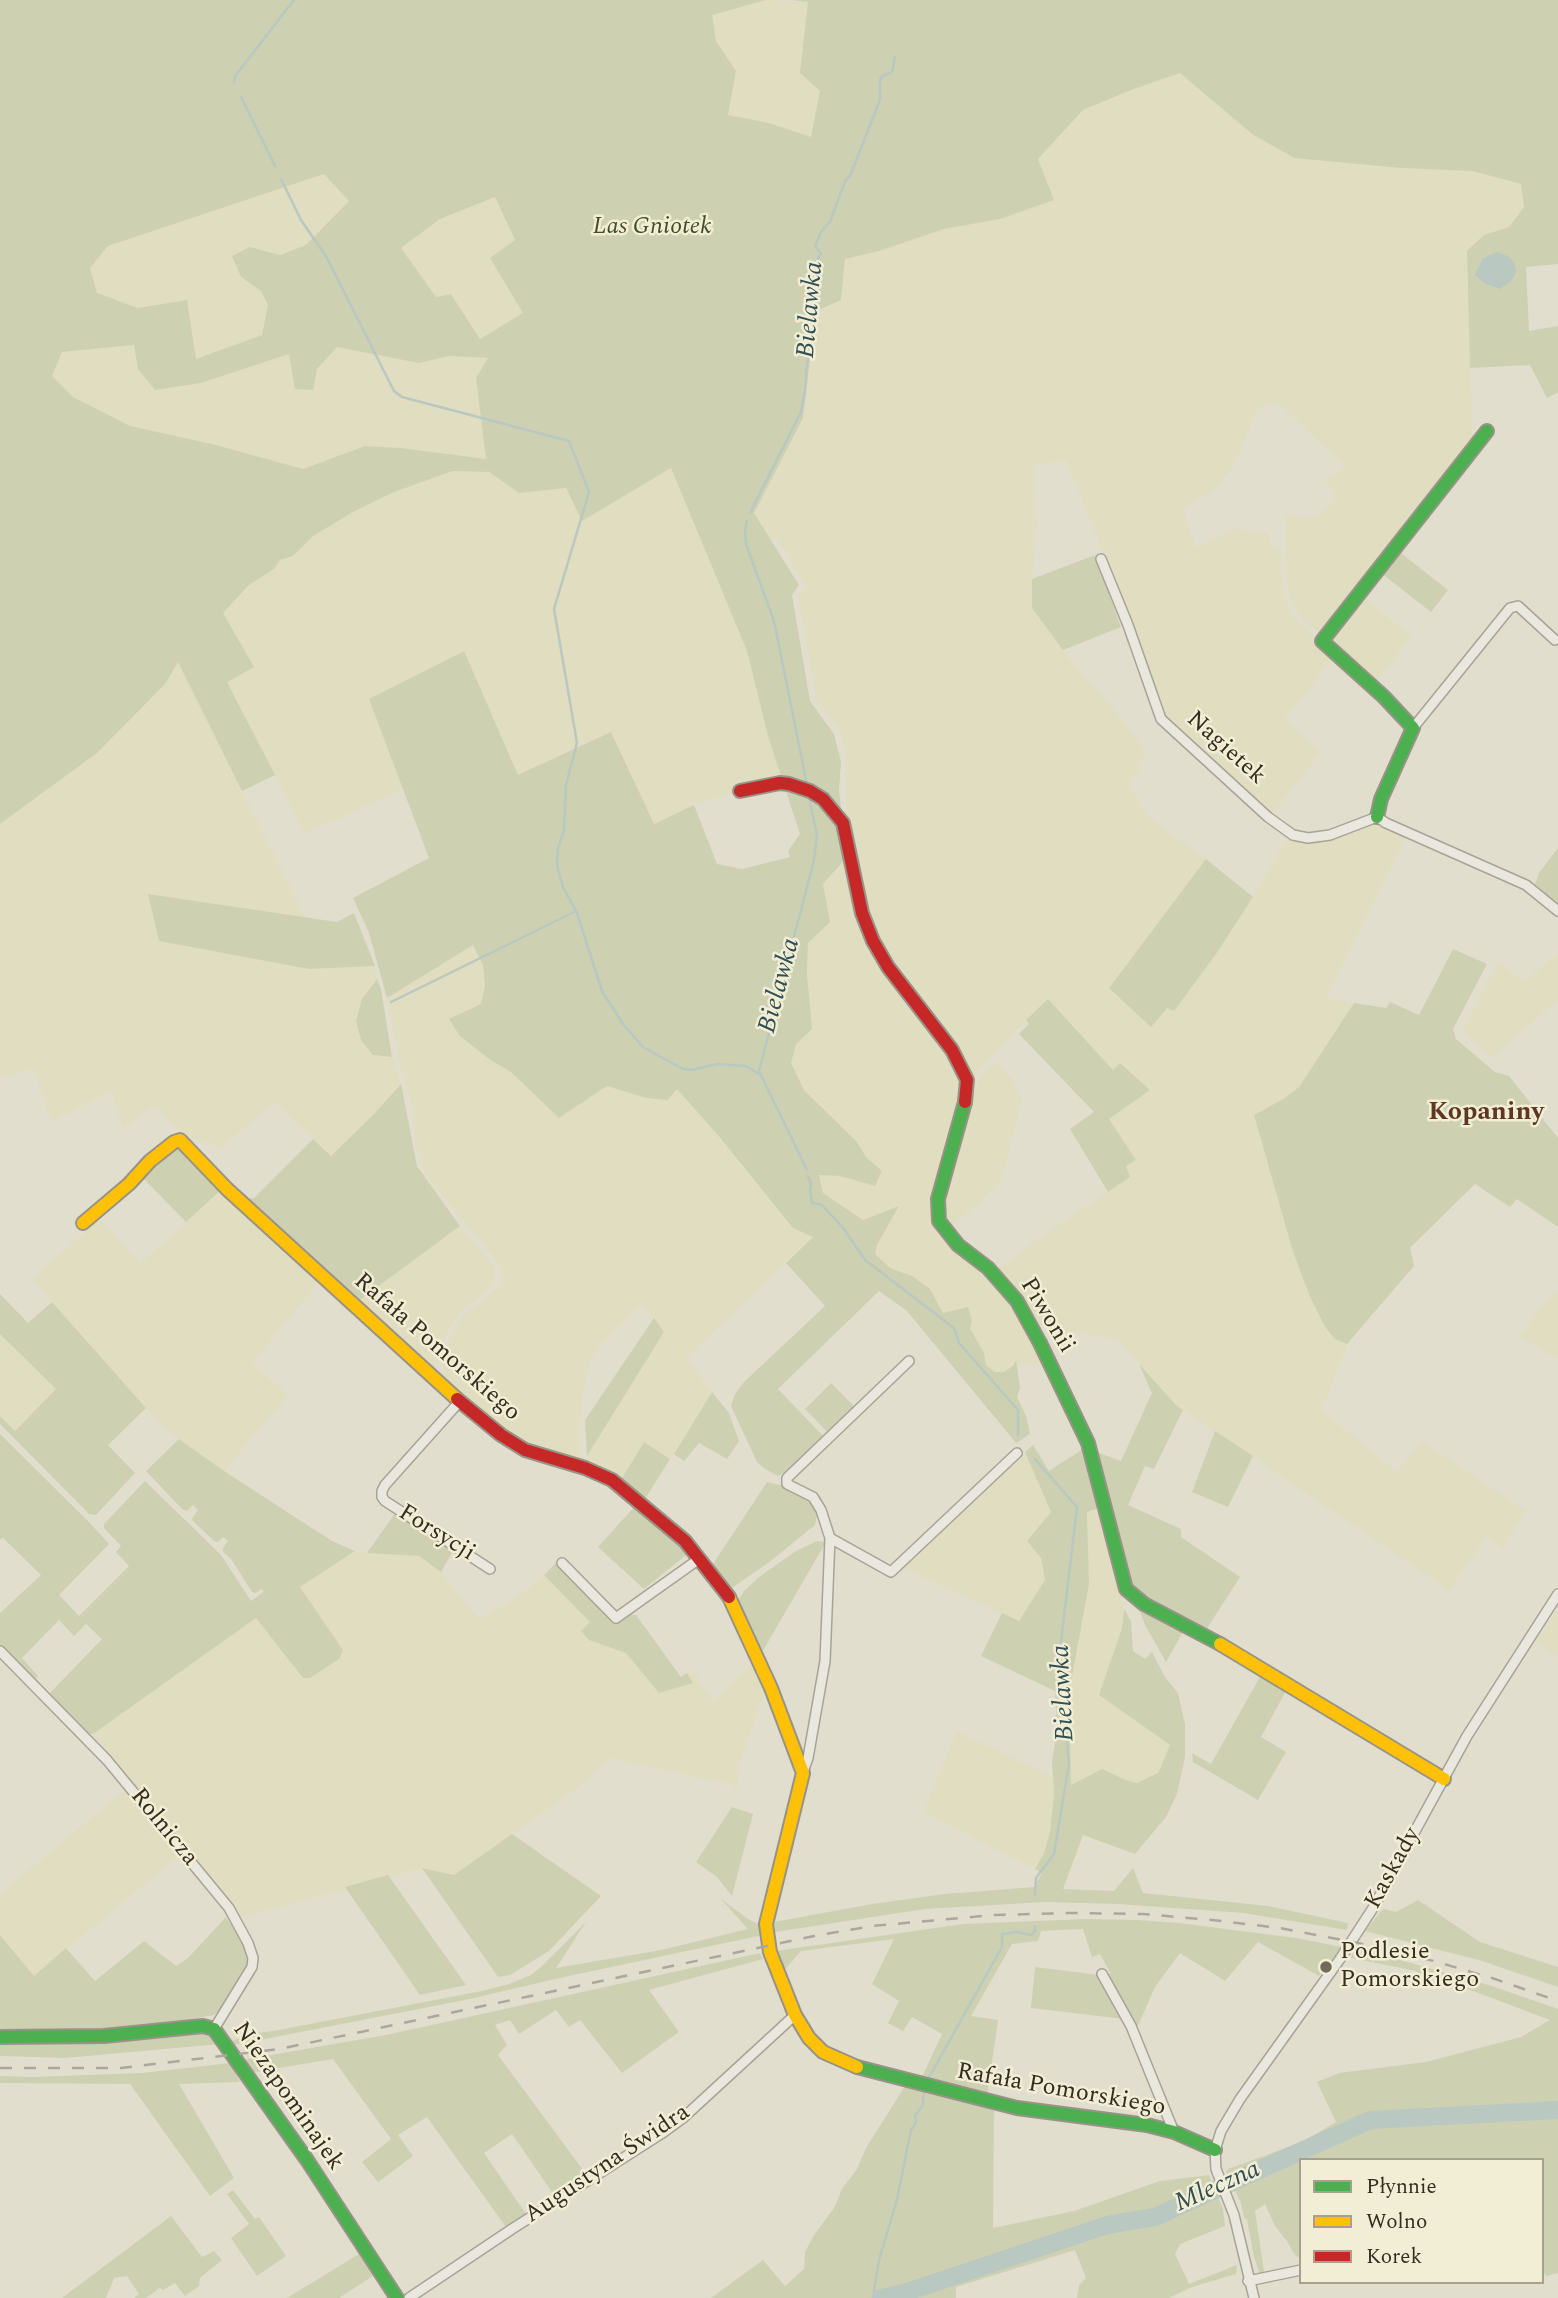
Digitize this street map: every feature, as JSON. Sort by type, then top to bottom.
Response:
[{"type":"street","points":[[1412,728],[1384,697],[1322,641],[1487,431]]},
{"type":"street","name":"Nagietek","points":[[1101,559],[1128,625],[1161,719],[1268,817],[1293,835],[1308,838],[1330,835],[1377,817]]},
{"type":"street","points":[[1555,640],[1518,606],[1510,608],[1412,728],[1381,799],[1377,817],[1526,886],[1558,911]]},
{"type":"street","name":"Piwonii","points":[[740,791],[780,783],[789,784],[823,799],[843,823],[862,913],[873,941],[888,967],[946,1041],[967,1080],[965,1109],[938,1199],[939,1221],[958,1245],[988,1268],[1017,1301],[1041,1343],[1088,1443],[1126,1589],[1144,1604],[1223,1645],[1444,1779]]},
{"type":"street","name":"Rafała Pomorskiego","points":[[82,1223],[129,1184],[150,1161],[180,1140],[228,1189],[460,1401],[502,1435],[525,1450],[585,1468],[612,1480],[685,1541],[729,1597],[771,1688],[803,1773]]},
{"type":"street","name":"Rafała Pomorskiego","points":[[909,1362],[787,1478],[787,1484],[813,1497],[821,1510],[830,1538],[825,1661],[808,1758],[766,1924],[770,1952],[795,2015],[817,2046],[838,2060],[926,2087],[1017,2108],[1147,2125],[1174,2132],[1215,2150]]},
{"type":"street","name":"Forsycji","points":[[460,1401],[385,1485],[382,1497],[489,1569]]},
{"type":"street","points":[[830,1538],[891,1572],[1017,1453]]},
{"type":"street","points":[[562,1563],[616,1618],[699,1559]]},
{"type":"street","name":"Kaskady","points":[[1254,2298],[1230,2200],[1219,2176],[1215,2150],[1228,2116],[1373,1908],[1467,1736],[1558,1594]]},
{"type":"street","name":"Rolnicza","points":[[0,1651],[107,1760],[229,1908],[253,1958],[252,1967],[214,2029]]},
{"type":"street","points":[[1102,1974],[1131,2026],[1174,2132]]},
{"type":"street","name":"Augustyna Świdra","points":[[409,2298],[674,2125],[795,2015]]},
{"type":"street","name":"Niezapominajek","points":[[0,2037],[104,2036],[203,2026],[214,2029],[307,2160],[397,2298]]},
{"type":"street","points":[[1248,2281],[1299,2270]]},
{"type":"shaded area","points":[[766,0],[808,2],[800,73],[820,91],[811,138],[769,123],[728,115],[736,71],[716,41],[711,14]]},
{"type":"shaded area","points":[[1180,73],[1252,134],[1294,158],[1401,168],[1472,171],[1521,184],[1524,207],[1509,227],[1484,235],[1467,277],[1473,441],[1323,633],[1318,633],[1303,620],[1289,596],[1286,576],[1286,515],[1309,518],[1325,510],[1334,498],[1325,479],[1340,472],[1344,465],[1277,402],[1257,410],[1234,465],[1217,487],[1183,509],[1196,548],[1236,528],[1267,533],[1273,548],[1280,551],[1285,598],[1290,610],[1299,623],[1335,656],[1284,720],[1321,752],[1271,815],[1203,754],[1208,747],[1204,744],[1198,749],[1164,717],[1066,460],[1035,465],[1037,527],[1032,608],[1074,665],[1114,709],[1146,752],[1131,785],[1147,816],[1206,859],[1109,987],[1174,1011],[1216,954],[1286,840],[1307,841],[1372,823],[1407,836],[1326,998],[1354,1003],[1299,1087],[1254,1115],[1293,1252],[1311,1299],[1325,1327],[1335,1339],[1347,1344],[1322,1410],[1397,1472],[1422,1441],[1526,1511],[1503,1548],[1486,1537],[1449,1590],[1176,1405],[1117,1339],[1035,1326],[997,1270],[1049,1231],[1130,1177],[1126,1166],[1136,1160],[1109,1119],[1149,1090],[1120,1063],[1113,1070],[1048,999],[1006,1040],[973,1078],[969,1077],[875,940],[846,823],[846,763],[841,732],[816,700],[798,596],[804,584],[776,537],[769,538],[754,513],[803,418],[816,311],[841,300],[845,259],[879,251],[944,229],[1000,219],[1053,200],[1038,159],[1083,110]]},
{"type":"shaded area","points":[[325,174],[350,200],[306,245],[280,255],[250,247],[241,277],[261,291],[268,305],[262,335],[195,360],[187,300],[138,308],[97,293],[90,268],[108,246]]},
{"type":"shaded area","points":[[495,197],[515,241],[491,259],[523,313],[480,339],[452,294],[436,297],[400,248],[440,219]]},
{"type":"shaded area","points":[[1497,252],[1508,256],[1514,262],[1516,273],[1511,281],[1500,289],[1486,284],[1475,275],[1483,258]]},
{"type":"shaded area","points":[[135,345],[138,369],[201,383],[289,354],[317,369],[337,346],[419,363],[449,356],[489,358],[482,421],[486,459],[365,446],[303,469],[216,445],[130,426],[73,397],[52,376],[62,352]]},
{"type":"shaded area","points":[[671,468],[747,651],[768,736],[782,779],[737,790],[694,805],[654,824],[611,732],[518,776],[463,651],[369,699],[404,789],[304,833],[227,682],[223,613],[249,585],[274,569],[280,560],[293,556],[313,536],[353,512],[394,492],[453,471],[489,472],[519,493],[566,488],[583,520]]},
{"type":"shaded area","points":[[1362,595],[1411,637],[1374,683],[1330,644],[1329,637]]},
{"type":"shaded area","points":[[178,662],[306,918],[148,894],[309,969],[375,966],[377,979],[362,999],[356,1021],[361,1040],[373,1055],[392,1057],[401,1084],[331,1156],[275,1102],[220,1148],[179,1131],[155,1106],[123,1128],[111,1091],[51,1122],[33,1068],[0,1078],[0,824],[97,753],[165,684]]},
{"type":"shaded area","points":[[848,856],[860,914],[950,1051],[964,1089],[934,1214],[1000,1284],[1046,1360],[1034,1365],[1017,1366],[1016,1361],[1014,1366],[1004,1372],[995,1372],[986,1365],[984,1353],[970,1328],[971,1312],[958,1308],[943,1313],[930,1289],[912,1276],[890,1268],[874,1254],[899,1207],[863,1220],[823,1193],[819,1175],[840,1176],[875,1186],[882,1171],[866,1157],[857,1142],[804,1090],[791,1063],[807,974],[808,943],[830,922],[823,884]]},
{"type":"shaded area","points":[[473,945],[483,965],[485,985],[481,1003],[489,1059],[511,1072],[559,1118],[607,1086],[646,1098],[668,1100],[677,1089],[762,1191],[813,1237],[686,1358],[712,1392],[670,1459],[644,1442],[621,1480],[587,1464],[587,1456],[664,1332],[642,1304],[603,1342],[591,1359],[583,1391],[579,1462],[521,1442],[484,1417],[444,1383],[442,1375],[445,1352],[453,1329],[461,1318],[495,1290],[500,1283],[500,1270],[496,1260],[427,1177],[422,1165],[387,998]]},
{"type":"shaded area","points":[[1558,952],[1558,1000],[1492,1057],[1466,1035],[1464,1027],[1498,962],[1525,982]]},
{"type":"shaded area","points":[[994,1061],[1011,1078],[1022,1099],[1002,1178],[980,1202],[948,1229],[940,1211],[968,1109],[980,1078]]},
{"type":"shaded area","points":[[222,1189],[319,1282],[252,1363],[288,1395],[224,1471],[156,1419],[32,1279],[100,1219],[140,1264]]},
{"type":"shaded area","points":[[460,1226],[495,1268],[495,1282],[453,1321],[434,1372],[357,1302]]},
{"type":"shaded area","points":[[1556,1291],[1558,1292],[1558,1359],[1519,1336]]},
{"type":"shaded area","points":[[0,1334],[56,1389],[15,1432],[0,1416]]},
{"type":"shaded area","points":[[1025,1452],[1051,1512],[1027,1541],[1041,1558],[1045,1580],[1019,1621],[904,1568]]},
{"type":"shaded area","points":[[1102,1507],[1124,1608],[1122,1628],[1099,1695],[1170,1745],[1158,1774],[1137,1783],[1102,1770],[1070,1785],[1069,1693],[1089,1584],[1087,1512]]},
{"type":"shaded area","points":[[355,1551],[419,1556],[429,1561],[439,1569],[480,1619],[521,1595],[544,1575],[591,1622],[582,1631],[589,1640],[626,1652],[659,1693],[693,1683],[687,1673],[692,1669],[713,1701],[754,1662],[766,1688],[742,1757],[732,1807],[735,1785],[611,1758],[577,1788],[454,1875],[422,1868],[241,1917],[93,1734],[256,1618],[303,1678],[343,1650],[300,1587]]},
{"type":"shaded area","points":[[1558,1609],[1558,1657],[1536,1642]]},
{"type":"shaded area","points":[[957,1731],[1053,1777],[1050,1832],[1044,1853],[1035,1869],[923,1812]]},
{"type":"shaded area","points":[[125,1790],[178,1856],[34,1976],[0,1935],[0,1894]]},
{"type":"green space","name":"Las Gniotek","points":[[0,0],[766,0],[712,15],[716,41],[736,71],[728,115],[769,123],[811,137],[820,91],[800,73],[808,2],[791,0],[1558,0],[1558,264],[1526,267],[1529,331],[1558,326],[1558,392],[1547,398],[1530,365],[1470,368],[1467,251],[1484,235],[1509,227],[1524,207],[1521,184],[1472,171],[1401,168],[1294,158],[1252,134],[1180,73],[1083,110],[1038,159],[1054,200],[1000,219],[944,229],[879,251],[845,259],[841,300],[816,311],[803,418],[754,513],[799,585],[792,595],[810,701],[834,734],[841,762],[839,791],[842,817],[782,779],[768,736],[747,651],[671,468],[582,521],[566,488],[519,493],[489,472],[453,471],[394,492],[353,512],[313,536],[293,556],[280,560],[274,569],[249,585],[223,613],[254,667],[227,682],[275,775],[242,791],[178,662],[165,684],[97,753],[0,824]],"holes":[[[324,174],[349,201],[306,245],[280,255],[250,247],[232,256],[241,277],[261,291],[268,305],[262,335],[196,359],[187,300],[138,308],[97,293],[90,268],[108,246]],[[495,197],[515,240],[490,258],[523,313],[480,339],[451,294],[436,297],[401,248],[440,219]],[[134,345],[138,369],[155,390],[201,383],[289,354],[295,389],[313,390],[317,369],[337,347],[419,363],[449,356],[488,358],[476,378],[486,459],[365,446],[303,469],[216,445],[130,426],[73,397],[52,376],[62,352]]]},
{"type":"green space","points":[[1397,550],[1448,590],[1431,612],[1381,573]]},
{"type":"green space","points":[[1095,555],[1121,627],[1063,650],[1032,608],[1032,579]]},
{"type":"green space","points":[[464,651],[518,775],[611,732],[654,824],[694,805],[717,864],[742,869],[790,857],[788,851],[800,834],[784,785],[796,789],[834,812],[848,856],[823,884],[830,922],[808,943],[807,974],[812,1029],[796,1044],[791,1063],[804,1090],[857,1142],[866,1157],[882,1171],[875,1186],[840,1176],[819,1175],[823,1193],[863,1220],[899,1206],[877,1245],[875,1254],[890,1268],[912,1276],[930,1289],[943,1313],[968,1307],[972,1320],[970,1328],[984,1353],[986,1365],[995,1372],[1004,1372],[1013,1366],[1016,1360],[1020,1388],[1017,1397],[1026,1416],[1030,1434],[1016,1443],[907,1311],[879,1291],[778,1389],[824,1437],[795,1466],[778,1476],[765,1469],[757,1462],[731,1406],[735,1394],[744,1382],[825,1306],[786,1263],[813,1237],[793,1228],[677,1089],[668,1100],[646,1098],[607,1086],[559,1118],[511,1072],[460,1036],[449,1019],[481,1004],[485,985],[483,965],[473,945],[387,998],[369,933],[353,898],[429,858],[369,699]]},
{"type":"green space","points":[[1558,848],[1558,905],[1535,884],[1539,873]]},
{"type":"green space","points":[[1206,859],[1253,897],[1174,1011],[1167,1008],[1151,1027],[1109,988]]},
{"type":"green space","points":[[148,894],[337,922],[354,913],[375,966],[309,969],[159,941]]},
{"type":"green space","points":[[1453,949],[1487,964],[1453,1029],[1456,1039],[1495,1072],[1509,1076],[1558,1138],[1558,1227],[1517,1199],[1510,1207],[1475,1184],[1410,1248],[1414,1266],[1347,1344],[1335,1339],[1325,1327],[1311,1299],[1293,1252],[1254,1115],[1299,1087],[1354,1003],[1386,1008],[1390,1002],[1419,1015]]},
{"type":"green space","points":[[377,979],[392,1057],[373,1055],[361,1040],[356,1021],[362,999]]},
{"type":"green space","points":[[1048,999],[1113,1070],[1120,1063],[1150,1090],[1109,1119],[1136,1160],[1126,1166],[1130,1177],[1108,1192],[1070,1129],[1094,1112],[1019,1034],[1029,1024],[1026,1020]]},
{"type":"green space","points":[[401,1084],[417,1166],[460,1226],[357,1302],[245,1199],[254,1198],[313,1139],[331,1156]]},
{"type":"green space","points":[[177,1145],[222,1189],[186,1222],[141,1176]]},
{"type":"green space","points":[[0,1294],[28,1323],[52,1302],[146,1408],[108,1445],[135,1473],[96,1515],[89,1514],[0,1424],[0,1416],[15,1431],[56,1389],[0,1334]]},
{"type":"green space","points":[[654,1318],[664,1332],[587,1456],[585,1420]]},
{"type":"green space","points":[[1139,1364],[1183,1410],[1154,1469],[1145,1466],[1128,1505],[1181,1529],[1181,1537],[1240,1577],[1206,1630],[1156,1606],[1131,1586],[1095,1453],[1121,1461],[1152,1393]]},
{"type":"green space","points":[[831,1383],[856,1408],[829,1434],[805,1409]]},
{"type":"green space","points":[[712,1392],[729,1413],[739,1441],[727,1459],[699,1443],[684,1461],[674,1454]]},
{"type":"green space","points":[[1215,1431],[1253,1456],[1228,1507],[1192,1492]]},
{"type":"green space","points":[[0,1434],[109,1544],[59,1595],[79,1616],[129,1566],[116,1552],[121,1546],[104,1528],[104,1524],[145,1481],[221,1555],[251,1601],[264,1592],[262,1589],[252,1592],[231,1559],[223,1552],[228,1541],[223,1537],[218,1542],[214,1541],[192,1520],[198,1510],[193,1505],[187,1511],[182,1509],[146,1471],[179,1439],[332,1541],[355,1551],[300,1587],[343,1650],[339,1659],[310,1678],[303,1678],[256,1618],[93,1734],[89,1734],[48,1695],[102,1639],[86,1624],[74,1636],[59,1620],[22,1658],[38,1676],[33,1681],[0,1646],[0,1613],[41,1575],[3,1538],[0,1540]]},
{"type":"green space","points":[[644,1442],[670,1459],[645,1499],[621,1480]]},
{"type":"green space","points":[[1033,1445],[1049,1471],[1086,1447],[1102,1507],[1087,1512],[1089,1584],[1069,1693],[1071,1785],[1102,1769],[1137,1783],[1158,1773],[1170,1745],[1099,1695],[1122,1628],[1124,1609],[1131,1621],[1133,1651],[1145,1659],[1152,1652],[1165,1677],[1178,1693],[1185,1724],[1185,1757],[1177,1794],[1166,1817],[1135,1854],[1083,1835],[1063,1889],[1114,1891],[1133,1868],[1143,1893],[1268,1906],[1348,1923],[1347,1930],[1244,1913],[1045,1902],[925,1909],[775,1932],[774,1922],[872,1904],[945,1894],[1034,1887],[1042,1873],[1035,1869],[1044,1853],[1050,1832],[1054,1794],[1052,1761],[1057,1729],[1055,1691],[981,1656],[1002,1613],[1019,1621],[1045,1580],[1041,1558],[1027,1541],[1051,1512],[1025,1452]]},
{"type":"green space","points":[[767,1482],[807,1498],[815,1507],[815,1525],[729,1590],[711,1567]]},
{"type":"green space","points":[[636,1505],[690,1552],[644,1589],[598,1547]]},
{"type":"green space","points":[[396,1512],[454,1549],[441,1572],[419,1556],[367,1553]]},
{"type":"green space","points":[[817,1541],[826,1542],[761,1654],[739,1607],[739,1599],[759,1577],[796,1551]]},
{"type":"green space","points":[[557,1562],[614,1622],[629,1614],[636,1615],[681,1677],[687,1673],[693,1683],[659,1693],[626,1653],[589,1640],[581,1631],[590,1622],[544,1575]]},
{"type":"green space","points":[[1138,1606],[1184,1630],[1166,1662],[1145,1625]]},
{"type":"green space","points":[[1261,1675],[1287,1689],[1261,1737],[1286,1752],[1258,1800],[1193,1762],[1192,1753],[1211,1764]]},
{"type":"green space","points":[[732,1807],[753,1814],[732,1896],[717,1877],[696,1862]]},
{"type":"green space","points":[[512,1834],[601,1896],[549,1951],[510,1975],[498,1977],[422,1868],[454,1875]]},
{"type":"green space","points":[[388,1875],[466,1985],[420,1995],[345,1887]]},
{"type":"green space","points":[[720,1898],[760,1925],[763,1935],[465,2000],[234,2045],[233,2040],[243,2038],[242,2031],[273,2031],[509,1984],[531,1975],[586,1922],[556,1968],[661,1950],[748,1929]]},
{"type":"green space","points":[[1418,1900],[1480,1942],[1558,1967],[1558,1987],[1479,1960],[1365,1931],[1383,1909],[1396,1912]]},
{"type":"green space","points":[[226,1917],[243,1941],[248,1955],[248,1966],[244,1976],[214,2015],[161,2025],[94,2031],[0,2030],[0,1935],[34,1976],[66,1948],[95,1981],[144,1941],[176,1966],[188,1958]]},
{"type":"green space","points":[[1087,1919],[1179,1923],[1296,1938],[1342,1947],[1319,1976],[1258,1942],[1225,1981],[1180,1953],[1155,1987],[1136,2030],[1124,2019],[1031,2008],[1035,1967],[1111,1974],[1100,1954],[1092,1957],[1083,1929],[1041,1931],[1038,1941],[1012,1944],[971,2016],[998,2020],[987,2096],[921,2079],[942,2034],[912,2017],[903,2031],[888,2023],[899,2001],[872,1984],[894,1939],[801,1951],[783,1972],[776,1951],[963,1924]]},
{"type":"green space","points":[[1355,1947],[1492,1986],[1558,2009],[1558,2273],[1546,2276],[1544,2272],[1544,2158],[1299,2158],[1299,2256],[1275,2226],[1265,2204],[1255,2211],[1264,2271],[1260,2275],[1247,2220],[1226,2172],[1302,2142],[1336,2122],[1317,2082],[1339,2073],[1426,2062],[1521,2037],[1550,2020],[1444,1980],[1418,1976],[1416,1971],[1351,1958]]},
{"type":"green space","points":[[760,1953],[763,1959],[649,1990],[679,2032],[622,2073],[580,2020],[569,2027],[556,2010],[519,2034],[510,2020],[495,2025],[507,2045],[498,2055],[586,2174],[554,2195],[512,2134],[484,2153],[526,2214],[506,2227],[427,2117],[398,2135],[413,2156],[378,2182],[362,2162],[391,2139],[333,2059],[255,2072],[254,2075],[242,2060],[386,2035]]},
{"type":"green space","points":[[196,2031],[212,2034],[220,2044],[65,2058],[0,2056],[0,2042],[106,2042]]},
{"type":"green space","points":[[230,2063],[240,2082],[179,2084],[234,2178],[210,2196],[130,2084],[0,2083],[0,2076],[142,2073]]},
{"type":"green space","points":[[905,2086],[994,2109],[993,2228],[1074,2211],[1160,2181],[1209,2175],[1223,2209],[1225,2226],[1180,2244],[1175,2254],[1189,2284],[1237,2265],[1236,2274],[1192,2287],[1169,2298],[1077,2298],[1079,2285],[1086,2278],[1075,2250],[956,2287],[956,2298],[711,2298],[763,2260],[785,2286],[804,2269],[805,2252],[814,2235],[834,2208],[842,2189],[857,2169],[866,2148]]},
{"type":"green space","points":[[233,2190],[255,2219],[259,2217],[286,2256],[257,2276],[231,2238],[249,2224],[227,2194]]},
{"type":"green space","points":[[171,2216],[202,2257],[214,2251],[222,2260],[200,2278],[199,2286],[185,2296],[175,2283],[163,2290],[160,2288],[146,2298],[134,2298],[139,2294],[127,2276],[114,2278],[106,2298],[62,2298]]},
{"type":"green space","points":[[359,2254],[373,2276],[339,2298],[287,2298]]},
{"type":"waterway","points":[[234,82],[235,76],[294,0]]},
{"type":"waterway","name":"Bielawka","points":[[750,513],[801,412],[810,328],[815,313],[815,263],[821,254],[815,246],[821,232],[830,222],[880,100],[881,77],[892,72],[895,57]]},
{"type":"waterway","points":[[241,97],[275,166]]},
{"type":"waterway","points":[[281,179],[301,220],[327,258],[394,391],[402,397],[569,441],[589,492],[554,609],[577,743],[566,785],[564,831],[558,848],[557,866],[563,887],[577,913],[602,991],[623,1024],[643,1047],[683,1069],[692,1070],[717,1064],[746,1066],[759,1074]]},
{"type":"waterway","name":"Bielawka","points":[[747,521],[746,544],[774,621],[807,785]]},
{"type":"waterway","name":"Bielawka","points":[[807,1170],[759,1071],[814,860],[817,835],[809,797]]},
{"type":"waterway","points":[[391,1002],[576,911]]},
{"type":"waterway","name":"Bielawka","points":[[808,1176],[812,1203],[822,1205],[844,1229],[865,1260],[954,1328],[959,1343],[1018,1410],[1018,1435]]},
{"type":"waterway","name":"Bielawka","points":[[1035,1459],[1077,1507],[1059,1659],[1066,1669],[1062,1682],[1069,1764],[1054,1854],[1036,1878],[1035,1895]]},
{"type":"waterway","name":"Bielawka","points":[[927,2081],[1002,1947],[1002,1934],[1017,1932],[1031,1935],[1035,1927]]},
{"type":"waterway","name":"Bielawka","points":[[873,2298],[879,2260],[897,2200],[911,2130],[916,2122],[915,2116],[923,2105],[924,2091]]},
{"type":"waterway","name":"Mleczna","points":[[881,2298],[904,2293],[1107,2225],[1155,2217],[1370,2120],[1558,2110]]},
{"type":"railway","points":[[0,2068],[121,2068],[280,2049],[814,1936],[872,1926],[994,1915],[1143,1914],[1280,1928],[1434,1961],[1558,2001]]},
{"type":"traffic: fast","points":[[1377,817],[1381,799],[1413,728],[1384,697],[1322,641],[1487,431]]},
{"type":"traffic: fast","points":[[965,1102],[938,1199],[939,1221],[958,1245],[988,1268],[1017,1301],[1040,1343],[1088,1443],[1126,1589],[1144,1604],[1220,1644]]},
{"type":"traffic: fast","points":[[0,2037],[104,2036],[203,2026],[214,2029],[307,2160],[397,2298]]},
{"type":"traffic: fast","points":[[857,2067],[1017,2108],[1147,2125],[1174,2132],[1215,2150]]},
{"type":"traffic: slow","points":[[83,1223],[129,1184],[150,1161],[180,1140],[227,1189],[457,1399]]},
{"type":"traffic: slow","points":[[729,1597],[771,1688],[803,1773],[766,1924],[770,1952],[795,2015],[809,2038],[823,2052],[857,2067]]},
{"type":"traffic: slow","points":[[1220,1644],[1444,1779]]},
{"type":"traffic: jam","points":[[740,791],[780,783],[789,784],[823,799],[843,823],[862,913],[873,941],[888,967],[952,1050],[967,1080],[965,1102]]},
{"type":"traffic: jam","points":[[457,1399],[501,1435],[525,1450],[585,1468],[612,1480],[685,1541],[729,1597]]},
{"type":"place","name":"Podlesie Pomorskiego","points":[[1326,1967]]},
{"type":"district","name":"Kopaniny","points":[[1486,1114]]}]
